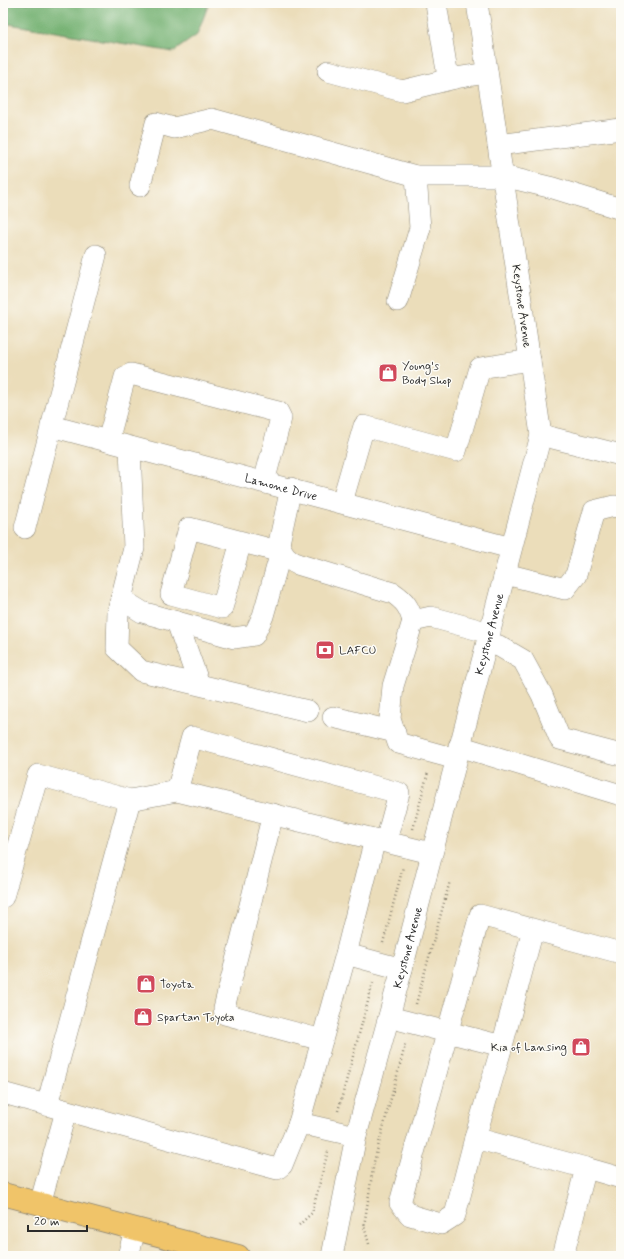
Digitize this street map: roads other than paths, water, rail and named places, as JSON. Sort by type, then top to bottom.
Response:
[{"type":"main road","points":[[3,1194],[135,1230],[193,1250],[238,1256]]},
{"type":"street","points":[[436,3],[447,71],[455,78]]},
{"type":"street","name":"Keystone Avenue","points":[[332,1256],[356,1136],[506,574],[511,548],[541,435],[477,3]]},
{"type":"street","points":[[328,71],[402,91],[455,78],[487,73]]},
{"type":"street","points":[[140,186],[156,123],[174,128],[212,119],[416,176],[503,176],[553,188],[621,209]]},
{"type":"street","points":[[498,145],[621,129]]},
{"type":"street","points":[[398,301],[420,228],[416,176]]},
{"type":"street","points":[[25,528],[96,255]]},
{"type":"street","points":[[342,502],[364,426],[456,451],[480,368],[530,360]]},
{"type":"street","points":[[108,441],[125,377],[128,375],[271,410],[278,412],[281,418],[264,482]]},
{"type":"street","name":"Lamone Drive","points":[[51,426],[291,488],[511,548]]},
{"type":"street","points":[[541,435],[621,455]]},
{"type":"street","points":[[130,447],[134,548],[118,611],[117,648],[141,671],[308,711]]},
{"type":"street","points":[[121,599],[142,612],[234,638],[254,634],[263,616],[281,552],[279,544],[291,488]]},
{"type":"street","points":[[506,574],[565,589],[576,575],[594,511],[614,506],[621,507]]},
{"type":"street","points":[[241,542],[281,552],[289,560],[297,564],[393,593],[403,599],[409,606],[413,620],[393,686],[390,719],[398,743],[434,752],[458,752],[621,795]]},
{"type":"street","points":[[413,620],[431,617],[488,638],[523,660],[542,695],[560,739],[621,755]]},
{"type":"street","points":[[177,622],[199,684]]},
{"type":"street","points":[[333,717],[394,732]]},
{"type":"street","points":[[3,1093],[277,1169],[282,1165],[299,1123],[346,954],[380,840],[399,793],[192,737],[177,791]]},
{"type":"street","points":[[3,897],[38,775],[130,800],[177,791],[431,853]]},
{"type":"street","points":[[40,1204],[56,1108],[130,800]]},
{"type":"street","points":[[273,814],[224,1008],[225,1014],[322,1040]]},
{"type":"street","points":[[533,930],[455,1215],[441,1224],[410,1215],[400,1203],[480,915],[621,953]]},
{"type":"street","points":[[346,954],[402,968]]},
{"type":"street","points":[[389,1017],[502,1046]]},
{"type":"street","points":[[299,1123],[356,1136]]},
{"type":"street","points":[[476,1138],[621,1178]]},
{"type":"street","points":[[563,1256],[586,1168]]},
{"type":"street","points":[[128,1256],[135,1230]]},
{"type":"place","name":"Young's Body Shop","points":[[388,373]]},
{"type":"place","name":"LAFCU","points":[[325,650]]},
{"type":"place","name":"Toyota","points":[[146,984]]},
{"type":"place","name":"Spartan Toyota","points":[[143,1017]]},
{"type":"place","name":"Kia of Lansing","points":[[581,1047]]}]
